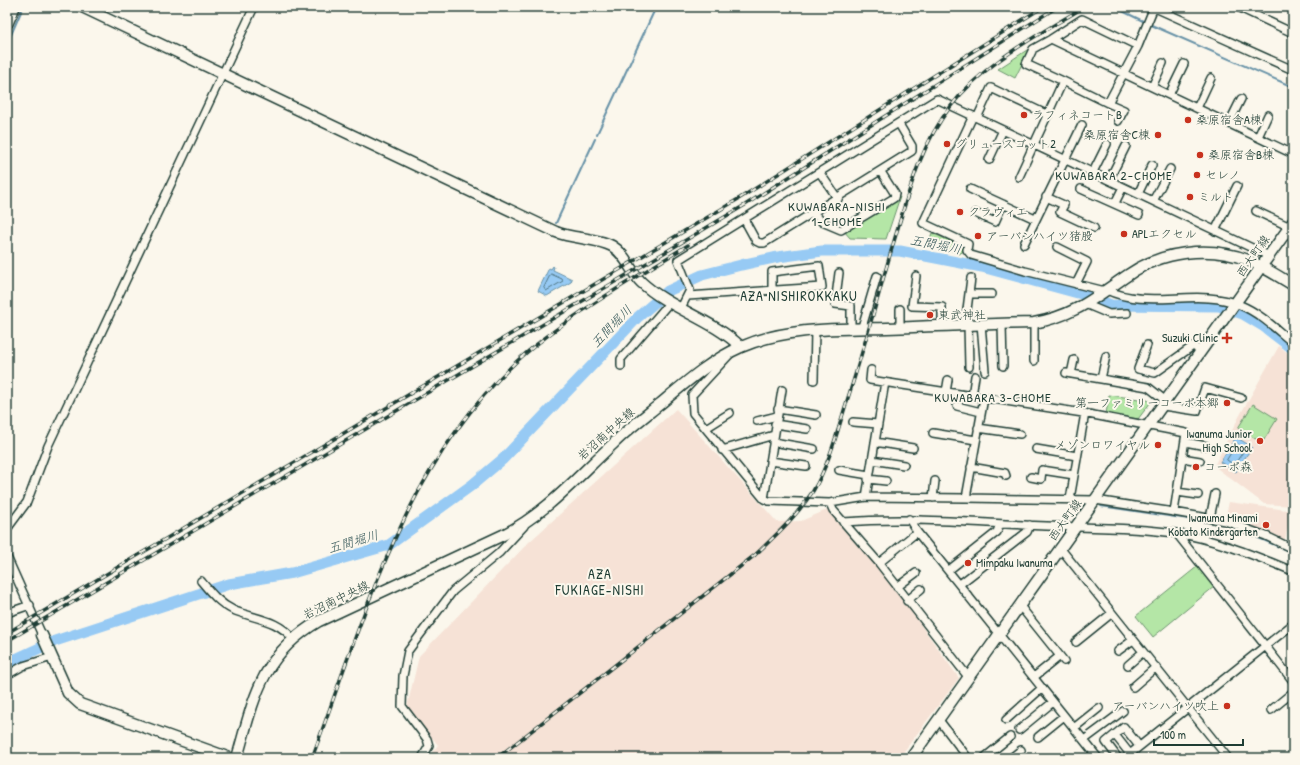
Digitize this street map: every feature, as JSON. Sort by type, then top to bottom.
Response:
[{"type":"main road","points":[[7,23],[14,7]]},
{"type":"street","points":[[82,7],[556,232],[567,236],[603,242],[612,246],[626,260],[640,280],[652,291],[730,336],[741,347]]},
{"type":"street","points":[[7,529],[27,502],[48,446],[254,7]]},
{"type":"street","points":[[1108,103],[1138,46],[1154,7],[1293,70]]},
{"type":"street","points":[[1238,7],[1293,33]]},
{"type":"street","points":[[1118,121],[1124,110],[1026,64],[1033,49],[1082,19],[1138,46]]},
{"type":"street","points":[[1051,38],[1124,75],[1293,154]]},
{"type":"street","points":[[1152,87],[1163,62]]},
{"type":"street","points":[[1169,95],[1184,64]]},
{"type":"street","points":[[1197,108],[1211,78]]},
{"type":"street","points":[[1019,177],[1063,81]]},
{"type":"street","points":[[1048,115],[991,88],[975,117],[923,223],[968,244],[967,250],[971,255],[1076,284],[1142,299],[1195,298],[1235,304],[1263,319],[1293,342]]},
{"type":"street","points":[[1229,123],[1241,98]]},
{"type":"street","points":[[681,308],[689,293],[678,260],[937,99],[1269,256]]},
{"type":"street","points":[[1258,137],[1268,115]]},
{"type":"street","points":[[744,219],[756,241],[764,243],[838,199],[881,172],[913,149],[899,124]]},
{"type":"street","points":[[1024,244],[1064,159],[1082,125]]},
{"type":"street","points":[[990,160],[1003,130]]},
{"type":"street","points":[[1093,172],[1107,144]]},
{"type":"street","points":[[1109,180],[1126,146]]},
{"type":"street","points":[[1138,194],[1152,165]]},
{"type":"street","points":[[1154,201],[1170,169]]},
{"type":"street","points":[[814,213],[822,222],[841,230],[894,198],[895,194],[881,172]]},
{"type":"street","points":[[820,173],[838,199]]},
{"type":"street","points":[[1215,230],[1237,186]]},
{"type":"street","points":[[1116,204],[1123,187]]},
{"type":"street","points":[[1081,188],[1138,215]]},
{"type":"street","points":[[970,189],[1036,219]]},
{"type":"street","points":[[1046,197],[1064,205],[1060,212],[1094,228]]},
{"type":"street","points":[[975,213],[995,222],[1003,204]]},
{"type":"street","points":[[1256,211],[1292,225]]},
{"type":"street","name":"西大町線","points":[[911,758],[1292,225]]},
{"type":"street","points":[[1057,247],[1087,262],[1076,284]]},
{"type":"street","points":[[1105,291],[1144,265],[1170,255],[1203,252],[1231,255],[1261,267],[1293,285]]},
{"type":"street","points":[[689,293],[772,291],[822,287],[819,266],[772,272],[772,291]]},
{"type":"street","points":[[839,273],[835,304],[851,306],[851,328]]},
{"type":"street","points":[[862,327],[877,276]]},
{"type":"street","points":[[916,276],[912,306],[942,307],[942,326]]},
{"type":"street","points":[[969,367],[966,325],[971,278]]},
{"type":"street","name":"岩沼南中央線","points":[[237,758],[259,686],[272,662],[293,639],[319,621],[503,536],[530,520],[548,507],[615,442],[660,404],[713,362],[731,352],[741,347],[783,334],[815,330],[862,327],[942,326],[1034,322],[1066,315],[1105,291]]},
{"type":"street","points":[[969,294],[992,294]]},
{"type":"street","points":[[621,366],[621,359],[669,301]]},
{"type":"street","points":[[1087,303],[1109,314],[1127,313]]},
{"type":"street","points":[[900,309],[900,327]]},
{"type":"street","points":[[1034,322],[1034,361]]},
{"type":"street","points":[[981,324],[985,370]]},
{"type":"street","points":[[1002,324],[1003,366]]},
{"type":"street","points":[[814,380],[815,330]]},
{"type":"street","points":[[1147,345],[1138,369],[1155,373],[1193,346],[1201,351]]},
{"type":"street","points":[[731,352],[692,395],[694,413],[722,450],[764,500],[776,502],[830,503],[866,497],[1095,500],[1225,521],[1293,549]]},
{"type":"street","points":[[1101,379],[1106,356]]},
{"type":"street","points":[[1074,360],[1069,374],[1148,387],[1164,403],[1197,411],[1204,388],[1241,398]]},
{"type":"street","points":[[871,370],[870,380],[1085,413],[1186,433],[1174,512]]},
{"type":"street","points":[[972,396],[975,376]]},
{"type":"street","points":[[946,392],[948,380]]},
{"type":"street","points":[[866,497],[868,477],[885,382]]},
{"type":"street","points":[[764,500],[775,424],[782,390]]},
{"type":"street","points":[[966,498],[984,398]]},
{"type":"street","points":[[957,406],[981,412]]},
{"type":"street","points":[[757,421],[777,412],[816,415]]},
{"type":"street","points":[[706,428],[730,413]]},
{"type":"street","points":[[1070,499],[1085,413]]},
{"type":"street","points":[[853,422],[878,424]]},
{"type":"street","points":[[775,424],[807,430]]},
{"type":"street","points":[[978,428],[1020,434]]},
{"type":"street","points":[[933,433],[976,440]]},
{"type":"street","points":[[722,450],[774,438],[814,449]]},
{"type":"street","points":[[875,442],[913,448]]},
{"type":"street","points":[[1185,442],[1206,446]]},
{"type":"street","points":[[1036,449],[1077,456]]},
{"type":"street","points":[[1182,458],[1200,461]]},
{"type":"street","points":[[872,460],[904,465]]},
{"type":"street","points":[[770,461],[806,466]]},
{"type":"street","points":[[971,467],[1004,473],[1006,476]]},
{"type":"street","points":[[839,470],[886,481]]},
{"type":"street","points":[[1031,477],[1041,479],[1042,470],[1074,475]]},
{"type":"street","points":[[933,498],[935,482]]},
{"type":"street","points":[[1177,492],[1198,495]]},
{"type":"street","points":[[1210,518],[1215,494]]},
{"type":"street","points":[[830,503],[969,678]]},
{"type":"street","points":[[844,522],[909,519],[1075,528],[1140,529],[1177,534],[1223,545],[1293,571]]},
{"type":"street","points":[[909,519],[917,532],[949,570],[1098,758]]},
{"type":"street","points":[[422,758],[429,746],[427,739],[402,706],[403,676],[408,651],[453,591],[499,553],[530,520]]},
{"type":"street","points":[[949,570],[997,532],[1000,524]]},
{"type":"street","points":[[960,584],[1028,532],[1030,526]]},
{"type":"street","points":[[879,563],[917,532]]},
{"type":"street","points":[[1177,534],[1293,680]]},
{"type":"street","points":[[1061,549],[1228,758]]},
{"type":"street","points":[[7,557],[30,605],[68,693],[80,704],[230,758]]},
{"type":"street","points":[[897,587],[916,573]]},
{"type":"street","points":[[201,581],[218,601],[234,610],[265,619],[286,630],[293,639]]},
{"type":"street","points":[[908,601],[921,590]]},
{"type":"street","points":[[7,613],[30,605]]},
{"type":"street","points":[[1020,606],[1062,659],[1034,677]]},
{"type":"street","points":[[1096,630],[1113,614]]},
{"type":"street","points":[[1076,642],[1113,614]]},
{"type":"street","points":[[1115,735],[1127,756],[1293,624]]},
{"type":"street","points":[[1118,651],[1134,640]]},
{"type":"street","points":[[1128,665],[1143,652]]},
{"type":"street","points":[[7,675],[50,653]]},
{"type":"street","points":[[1133,687],[1156,667]]},
{"type":"street","points":[[1006,720],[1042,688]]},
{"type":"street","points":[[1271,710],[1293,692]]},
{"type":"street","points":[[1019,730],[1053,702]]},
{"type":"street","points":[[1074,728],[1099,708]]},
{"type":"street","points":[[1084,740],[1123,711]]},
{"type":"street","points":[[1038,737],[1064,716]]},
{"type":"street","points":[[939,720],[968,758]]},
{"type":"street","points":[[1118,758],[1106,742],[1124,727],[1139,746]]},
{"type":"street","points":[[984,758],[1010,737]]},
{"type":"street","points":[[1011,758],[1021,750]]},
{"type":"shaded area","name":"Iwanuma Junior High School","points":[[1279,346],[1293,357],[1293,506],[1264,504],[1214,466],[1240,415]]},
{"type":"shaded area","points":[[676,409],[777,522],[801,521],[829,509],[892,585],[959,678],[899,758],[428,758],[438,745],[407,707],[419,656],[528,543]]},
{"type":"shaded area","name":"Iwanuma Minami Kobato Kindergarten","points":[[1229,502],[1293,511],[1293,528],[1288,527],[1284,543],[1232,522],[1226,515]]},
{"type":"green space","points":[[1030,48],[1015,78],[998,69]]},
{"type":"green space","points":[[900,197],[886,239],[850,238],[844,231]]},
{"type":"green space","points":[[932,233],[962,246],[964,251],[959,254],[948,249],[927,247]]},
{"type":"green space","points":[[1109,395],[1147,400],[1151,402],[1138,419],[1106,414]]},
{"type":"green space","points":[[1253,404],[1277,419],[1262,443],[1238,428]]},
{"type":"green space","points":[[1198,566],[1215,586],[1153,637],[1136,616]]},
{"type":"water","points":[[553,266],[553,270],[572,279],[571,282],[547,296],[538,291],[549,268],[551,269]]},
{"type":"water","points":[[1236,437],[1252,447],[1236,472],[1220,462]]},
{"type":"waterway","points":[[7,44],[23,7]]},
{"type":"waterway","points":[[597,134],[656,7]]},
{"type":"waterway","points":[[1114,7],[1145,22]]},
{"type":"waterway","points":[[1149,24],[1293,87]]},
{"type":"waterway","points":[[556,223],[595,139]]},
{"type":"waterway","points":[[7,207],[10,234],[7,264]]},
{"type":"waterway","name":"五間堀川","points":[[7,663],[55,641],[229,584],[292,573],[389,545],[472,485],[503,459],[638,317],[668,291],[702,275],[741,265],[778,257],[822,251],[900,251],[982,267],[1085,295],[1111,305],[1219,306],[1243,314],[1263,326],[1293,349]]},
{"type":"waterway","points":[[864,501],[888,501]]},
{"type":"waterway","points":[[1101,506],[1216,523]]},
{"type":"waterway","points":[[1245,532],[1293,553]]},
{"type":"railway","points":[[7,633],[740,198],[1043,7]]},
{"type":"railway","points":[[7,641],[745,205],[1057,7]]},
{"type":"railway","points":[[497,758],[755,555],[800,509],[819,481],[832,448],[860,361],[907,198],[918,166],[932,135],[951,106],[980,76],[1030,39],[1084,7]]},
{"type":"railway","points":[[312,758],[350,652],[391,547],[416,497],[444,449],[477,404],[516,362],[535,346],[555,330],[599,300],[688,245]]},
{"type":"place","name":"ラフィネコートB","points":[[1024,115]]},
{"type":"place","name":"桑原宿舎A棟","points":[[1188,120]]},
{"type":"place","name":"桑原宿舎C棟","points":[[1158,135]]},
{"type":"place","name":"グリュースゴット2","points":[[947,144]]},
{"type":"place","name":"桑原宿舎B棟","points":[[1200,155]]},
{"type":"place","name":"セレノ","points":[[1197,175]]},
{"type":"place","name":"ミルト","points":[[1190,197]]},
{"type":"place","name":"クラヴィエ","points":[[960,212]]},
{"type":"place","name":"APLエクセル","points":[[1124,234]]},
{"type":"place","name":"アーバンハイツ猪股","points":[[978,236]]},
{"type":"place","name":"東武神社","points":[[930,315]]},
{"type":"place","name":"Suzuki Clinic","points":[[1227,338]]},
{"type":"place","name":"第一ファミリーコーポ本郷","points":[[1227,403]]},
{"type":"place","name":"Iwanuma Junior High School","points":[[1260,441]]},
{"type":"place","name":"メゾンロワイヤル","points":[[1158,445]]},
{"type":"place","name":"コーポ森","points":[[1196,467]]},
{"type":"place","name":"Iwanuma Minami Kobato Kindergarten","points":[[1266,525]]},
{"type":"place","name":"Mimpaku Iwanuma","points":[[968,563]]},
{"type":"place","name":"アーバンハイツ吹上","points":[[1227,706]]},
{"type":"district","name":"KUWABARA 2-CHOME","points":[[1114,175]]},
{"type":"district","name":"KUWABARA-NISHI 1-CHOME","points":[[837,214]]},
{"type":"district","name":"AZA NISHIROKKAKU","points":[[799,296]]},
{"type":"district","name":"KUWABARA 3-CHOME","points":[[993,397]]},
{"type":"district","name":"AZA FUKIAGE-NISHI","points":[[600,582]]}]
